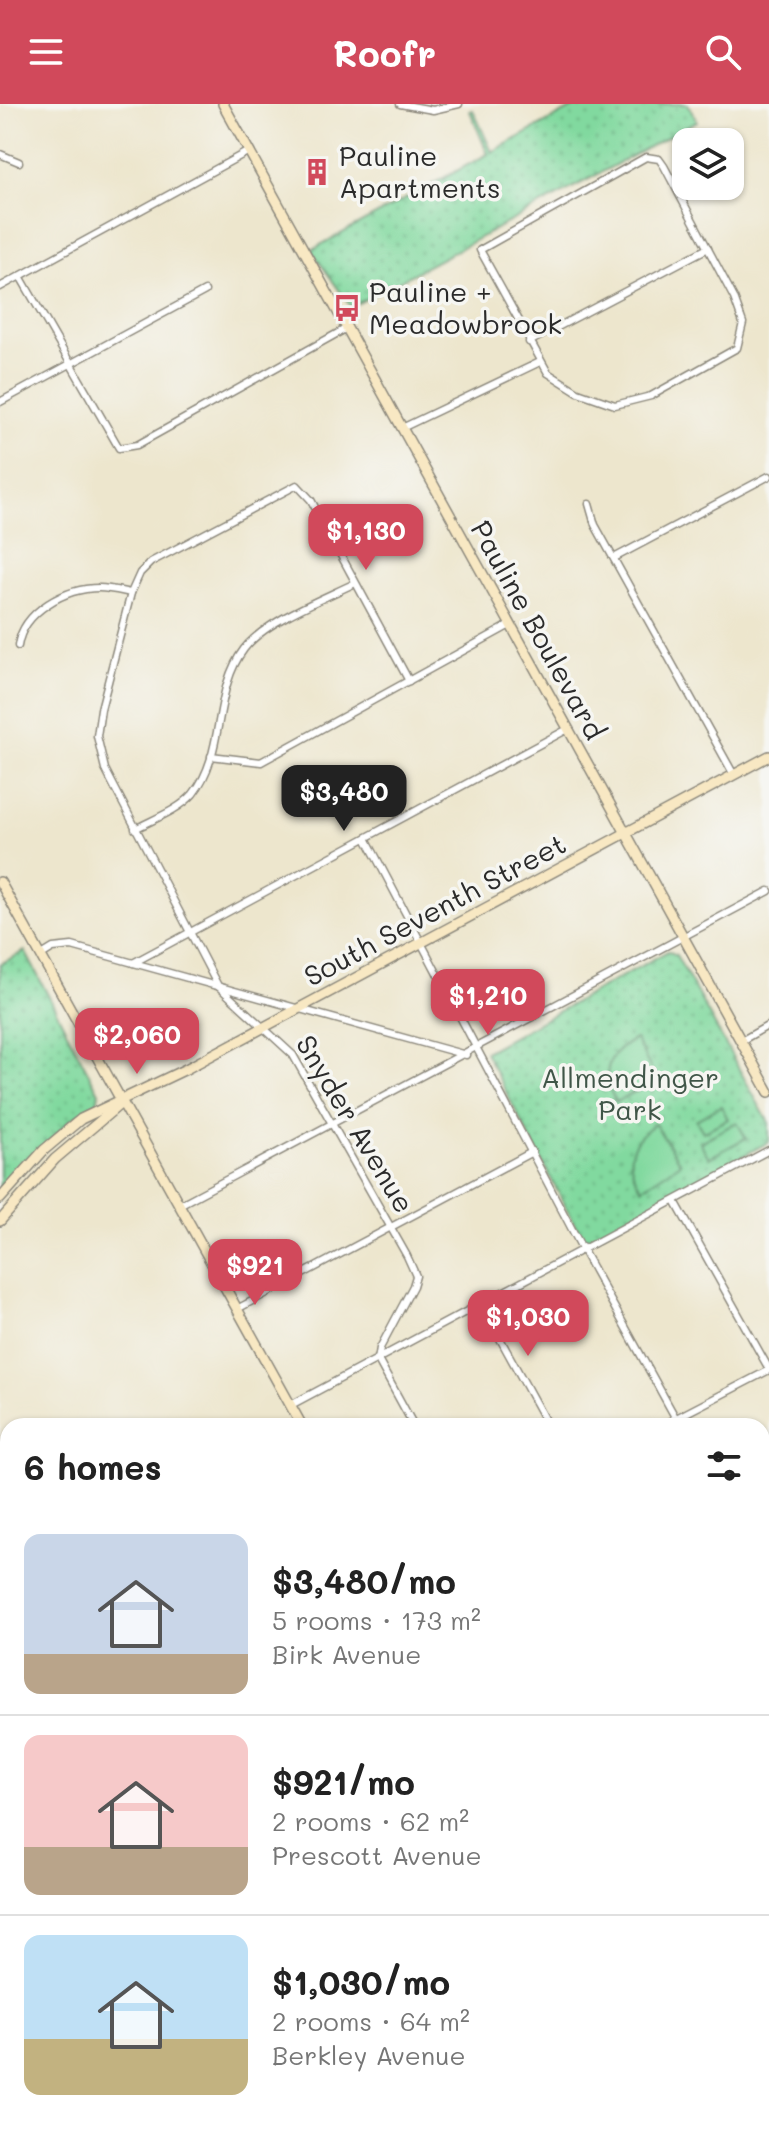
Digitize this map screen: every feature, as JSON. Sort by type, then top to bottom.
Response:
[{"type":"street","name":"Pauline Boulevard","points":[[223,104],[769,1092]]},
{"type":"street","points":[[400,104],[433,110],[459,104]]},
{"type":"street","points":[[0,287],[249,151]]},
{"type":"street","points":[[0,154],[19,162]]},
{"type":"street","points":[[646,157],[659,159],[664,166],[708,248],[739,308],[743,323],[737,348],[639,402],[615,405],[578,392],[548,373],[480,250],[646,157]]},
{"type":"street","points":[[529,342],[708,248]]},
{"type":"street","points":[[20,276],[114,444],[125,448],[137,445],[347,328]]},
{"type":"street","points":[[0,402],[205,291]]},
{"type":"street","points":[[402,428],[540,362]]},
{"type":"street","points":[[614,558],[769,476]]},
{"type":"street","points":[[18,646],[25,627],[53,601],[75,591],[100,588],[131,593],[140,573],[151,562],[297,485],[311,500],[409,681]]},
{"type":"street","points":[[589,504],[595,525],[734,775]]},
{"type":"street","points":[[135,829],[178,807],[193,794],[211,756],[226,684],[245,647],[262,631],[355,583]]},
{"type":"street","name":"Snyder Avenue","points":[[131,593],[97,736],[105,769],[218,986],[293,1055],[335,1123],[416,1276],[409,1297],[380,1348],[378,1360]]},
{"type":"street","points":[[211,756],[261,762],[510,625]]},
{"type":"street","points":[[133,963],[568,729]]},
{"type":"street","name":"South Seventh Street","points":[[0,1199],[64,1131],[97,1109],[122,1102],[301,1008],[769,756]]},
{"type":"street","points":[[366,838],[583,1250],[676,1418],[769,1370],[675,1201]]},
{"type":"street","points":[[0,882],[298,1418]]},
{"type":"street","points":[[179,1205],[478,1049],[769,891]]},
{"type":"street","points":[[0,906],[10,901]]},
{"type":"street","points":[[40,956],[53,948],[72,946],[466,1055]]},
{"type":"street","points":[[741,1041],[769,1025]]},
{"type":"street","name":"South Seventh Street","points":[[0,1221],[55,1159],[122,1102]]},
{"type":"street","points":[[291,1405],[769,1150]]},
{"type":"street","points":[[237,1309],[532,1152]]},
{"type":"street","points":[[481,1304],[544,1418]]},
{"type":"street","points":[[378,1360],[410,1418]]},
{"type":"green space","points":[[580,104],[688,104],[697,121],[684,128],[672,128],[672,134],[351,307],[311,250],[488,154],[470,111],[473,110],[492,152]]},
{"type":"green space","points":[[25,951],[99,1093],[97,1103],[69,1121],[0,1191],[0,964]]},
{"type":"green space","name":"Allmendinger Park","points":[[668,951],[676,955],[769,1123],[769,1142],[588,1240],[582,1238],[485,1052]]},
{"type":"green space","points":[[635,1039],[657,1080],[616,1102],[608,1082],[609,1066],[618,1051]]},
{"type":"green space","points":[[721,1106],[728,1119],[703,1132],[696,1120]]},
{"type":"green space","points":[[737,1122],[746,1138],[709,1158],[700,1142]]},
{"type":"green space","points":[[655,1124],[680,1163],[642,1188],[632,1170],[631,1153],[639,1138]]},
{"type":"place","name":"Pauline Apartments","points":[[317,172]]},
{"type":"place","name":"Pauline + Meadowbrook","points":[[347,308]]}]
